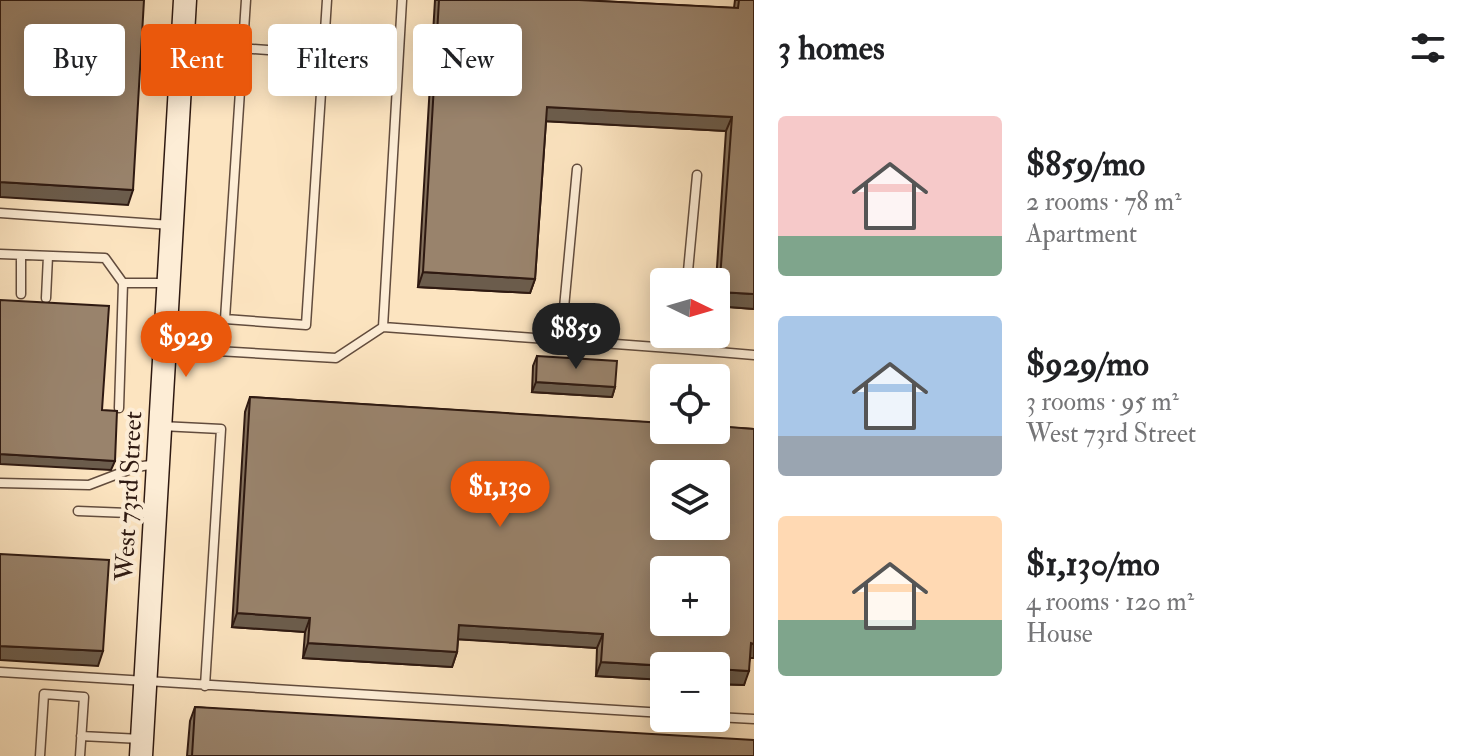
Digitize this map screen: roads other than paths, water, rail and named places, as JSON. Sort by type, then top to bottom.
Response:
[{"type":"street","name":"West 73rd Street","points":[[183,24],[185,0]]},
{"type":"street","name":"West 73rd Street","points":[[142,748],[179,96]]},
{"type":"lane","points":[[244,24],[246,0]]},
{"type":"lane","points":[[325,24],[327,0]]},
{"type":"lane","points":[[383,327],[402,0]]},
{"type":"lane","points":[[240,96],[225,319],[306,325],[320,96]]},
{"type":"lane","points":[[561,340],[577,169]]},
{"type":"lane","points":[[688,268],[697,175]]},
{"type":"lane","points":[[0,213],[172,225]]},
{"type":"lane","points":[[0,254],[105,258],[123,283],[119,408]]},
{"type":"lane","points":[[21,255],[21,294]]},
{"type":"lane","points":[[46,298],[48,256]]},
{"type":"lane","points":[[123,283],[169,283]]},
{"type":"lane","points":[[165,348],[336,358],[383,327],[754,355]]},
{"type":"lane","points":[[160,426],[221,429],[205,686]]},
{"type":"lane","points":[[0,483],[89,485],[136,467],[158,464]]},
{"type":"lane","points":[[78,511],[155,514]]},
{"type":"lane","points":[[0,672],[650,712]]},
{"type":"lane","points":[[40,756],[44,694],[84,697],[80,756]]},
{"type":"lane","points":[[730,718],[754,719]]},
{"type":"lane","points":[[81,736],[142,748]]}]
